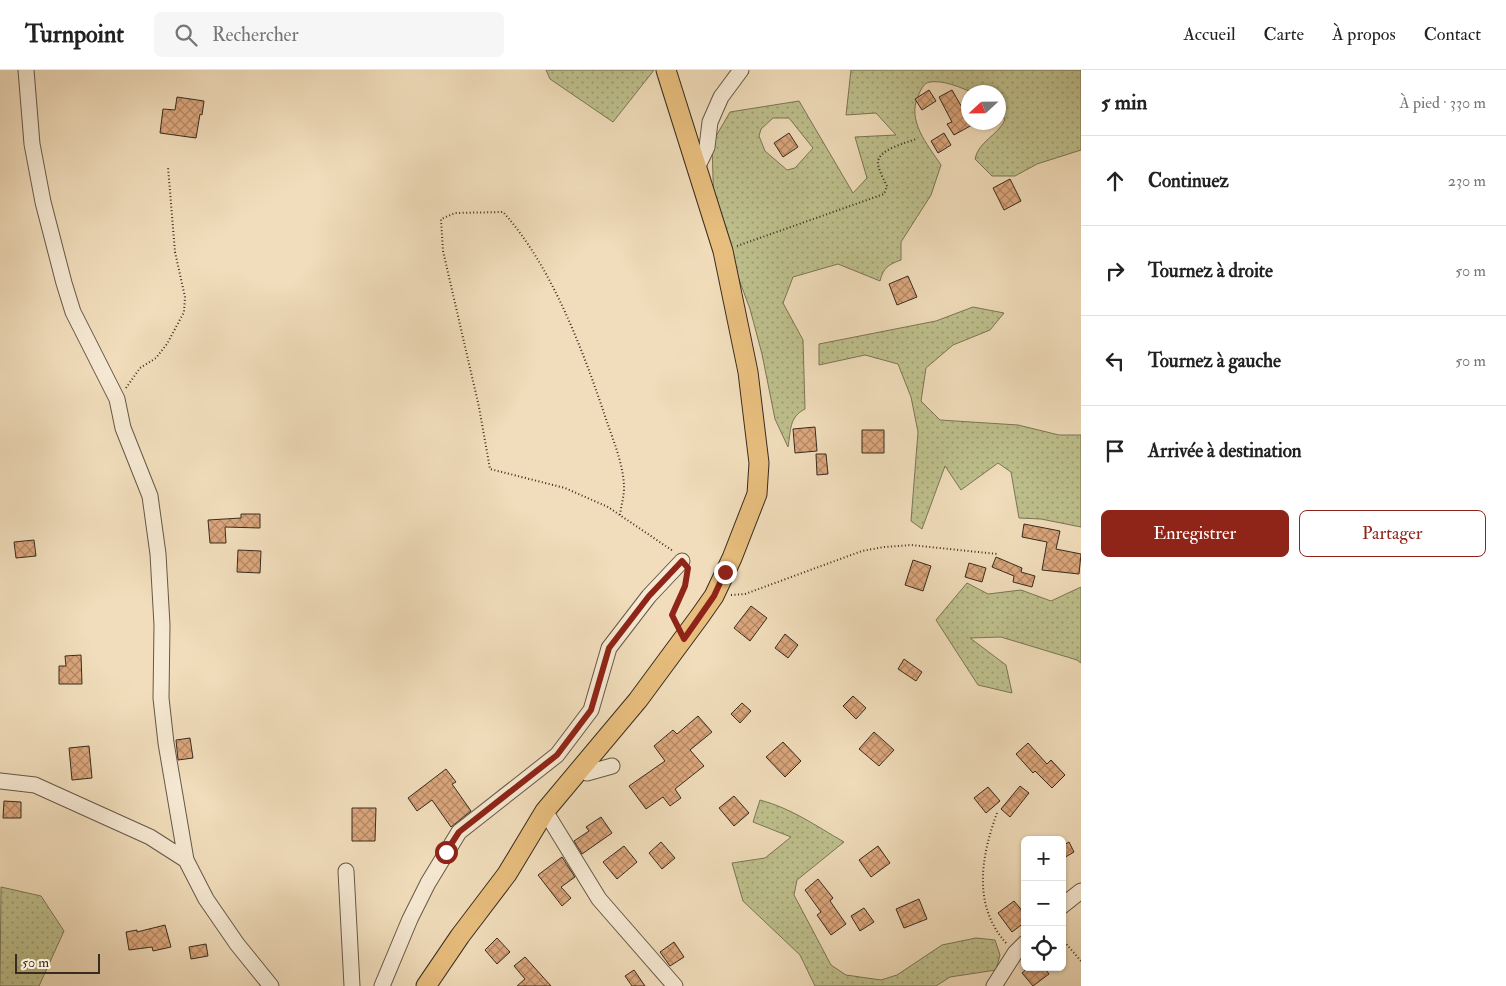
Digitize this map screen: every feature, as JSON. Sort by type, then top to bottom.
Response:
[{"type":"main road","points":[[426,986],[460,936],[507,874],[545,811],[638,700],[714,596],[749,518],[757,494],[759,463],[748,372],[723,251],[666,70]]},
{"type":"street","points":[[26,70],[32,144],[43,202],[72,312],[117,400],[123,428],[150,496],[158,554],[162,624],[161,698],[166,743],[186,860],[206,899],[237,944],[271,986]]},
{"type":"street","points":[[696,170],[707,147],[710,122],[721,97],[741,70]]},
{"type":"street","points":[[382,986],[424,890],[459,832],[557,755],[591,710],[609,648],[649,596],[682,561]]},
{"type":"street","points":[[582,767],[587,773],[612,766]]},
{"type":"street","points":[[0,781],[35,785],[52,792],[150,837],[186,860]]},
{"type":"street","points":[[545,811],[600,899],[674,986]]},
{"type":"street","points":[[346,871],[352,986]]},
{"type":"street","points":[[1066,903],[1081,891]]},
{"type":"street","points":[[994,986],[1020,948]]},
{"type":"path","points":[[723,251],[884,194],[887,186],[878,163],[879,157],[916,139]]},
{"type":"path","points":[[117,400],[140,368],[156,358],[167,344],[184,312],[184,297],[175,252],[168,167]]},
{"type":"path","points":[[620,514],[624,488],[616,450],[580,349],[546,273],[519,230],[503,212],[455,213],[441,219],[445,260],[470,363],[490,469],[565,488],[620,514],[668,546],[688,568],[685,586],[672,615],[684,639]]},
{"type":"path","points":[[714,596],[745,594],[862,551],[884,547],[912,545],[997,554]]},
{"type":"path","points":[[997,813],[987,841],[981,876],[984,902],[991,921],[1000,936],[1020,948]]},
{"type":"path","points":[[1066,944],[1081,961]]},
{"type":"green space","points":[[546,70],[654,70],[613,122],[550,79]]},
{"type":"green space","points":[[851,70],[1081,70],[1081,150],[1037,164],[1015,176],[992,176],[975,159],[984,143],[998,130],[1006,130],[1006,85],[961,85],[961,88],[946,83],[930,82],[924,85],[915,105],[915,114],[920,132],[941,165],[931,195],[901,242],[901,260],[887,267],[880,281],[838,264],[793,277],[783,303],[803,340],[805,409],[793,420],[788,447],[775,419],[762,354],[750,309],[714,212],[712,143],[730,112],[799,101],[853,193],[867,178],[855,137],[896,135],[876,113],[846,115]],"holes":[[[773,118],[789,118],[813,148],[795,168],[787,170],[765,151],[759,136],[761,129]]]},
{"type":"green space","points":[[973,307],[1004,313],[990,330],[953,345],[926,368],[921,401],[940,420],[1018,425],[1059,435],[1081,435],[1081,527],[1041,519],[1019,518],[1011,472],[998,463],[961,490],[945,466],[922,529],[911,521],[918,432],[911,397],[898,364],[865,355],[819,365],[819,344],[936,321]]},
{"type":"green space","points":[[967,583],[988,594],[1021,590],[1051,601],[1081,587],[1081,663],[1077,660],[1001,637],[970,638],[1006,665],[1012,693],[978,685],[936,620]]},
{"type":"green space","points":[[760,800],[793,813],[844,842],[797,880],[794,895],[831,965],[846,975],[881,980],[897,975],[942,945],[976,938],[995,940],[1000,955],[996,970],[950,977],[936,986],[815,986],[800,955],[743,901],[732,863],[765,858],[791,837],[753,822]]},
{"type":"green space","points":[[1,887],[41,896],[64,931],[39,986],[0,986]]},
{"type":"building","points":[[929,90],[936,101],[922,110],[915,99]]},
{"type":"building","points":[[952,90],[961,106],[961,130],[963,130],[954,135],[947,124],[952,122],[939,97]]},
{"type":"building","points":[[177,97],[204,101],[196,138],[160,133],[163,109],[175,110]]},
{"type":"building","points":[[789,133],[798,147],[783,157],[774,143]]},
{"type":"building","points":[[944,133],[951,145],[938,153],[931,141]]},
{"type":"building","points":[[1010,179],[1021,201],[1004,210],[993,188]]},
{"type":"building","points":[[908,276],[917,297],[897,305],[889,284]]},
{"type":"building","points":[[815,427],[817,451],[795,453],[793,429]]},
{"type":"building","points":[[862,430],[884,430],[884,453],[862,453]]},
{"type":"building","points":[[816,454],[826,454],[828,474],[817,475]]},
{"type":"building","points":[[241,514],[260,514],[260,528],[225,527],[226,543],[210,543],[208,520],[241,518]]},
{"type":"building","points":[[1024,524],[1060,531],[1056,549],[1081,554],[1079,574],[1042,570],[1047,542],[1022,537]]},
{"type":"building","points":[[34,540],[36,556],[16,558],[14,542]]},
{"type":"building","points":[[238,550],[261,551],[260,573],[237,572]]},
{"type":"building","points":[[996,557],[1022,568],[1021,572],[1035,576],[1032,587],[1013,582],[1014,576],[992,567]]},
{"type":"building","points":[[913,560],[931,566],[923,591],[905,585]]},
{"type":"building","points":[[969,563],[986,568],[982,582],[965,577]]},
{"type":"building","points":[[751,606],[767,618],[750,641],[734,628]]},
{"type":"building","points":[[785,634],[798,645],[788,658],[775,648]]},
{"type":"building","points":[[81,655],[82,684],[59,684],[59,666],[66,666],[65,656]]},
{"type":"building","points":[[904,659],[922,672],[916,681],[898,669]]},
{"type":"building","points":[[853,696],[866,708],[856,719],[843,706]]},
{"type":"building","points":[[742,703],[751,711],[740,723],[731,714]]},
{"type":"building","points":[[698,716],[712,732],[690,750],[704,766],[675,789],[681,798],[670,806],[663,797],[646,809],[629,786],[665,761],[654,746],[673,730],[677,734]]},
{"type":"building","points":[[874,732],[894,750],[879,766],[859,749]]},
{"type":"building","points":[[190,738],[193,758],[178,760],[176,740]]},
{"type":"building","points":[[783,742],[801,761],[785,777],[766,757]]},
{"type":"building","points":[[1028,743],[1047,764],[1051,760],[1065,775],[1052,788],[1035,771],[1033,773],[1016,754]]},
{"type":"building","points":[[89,746],[92,778],[72,780],[69,748]]},
{"type":"building","points":[[446,769],[456,782],[452,784],[471,811],[451,827],[432,800],[417,811],[408,798]]},
{"type":"building","points":[[1020,786],[1029,793],[1010,817],[1001,809]]},
{"type":"building","points":[[988,787],[1000,801],[986,813],[974,798]]},
{"type":"building","points":[[734,796],[749,813],[734,826],[719,808]]},
{"type":"building","points":[[4,801],[21,802],[21,818],[3,818]]},
{"type":"building","points":[[352,808],[376,808],[375,841],[352,841]]},
{"type":"building","points":[[601,817],[612,833],[582,854],[574,841],[589,831],[586,827]]},
{"type":"building","points":[[661,842],[675,858],[662,869],[649,853]]},
{"type":"building","points":[[1069,842],[1074,852],[1066,857],[1066,844]]},
{"type":"building","points":[[624,846],[637,862],[617,879],[603,862]]},
{"type":"building","points":[[878,846],[890,863],[871,877],[859,860]]},
{"type":"building","points":[[562,857],[575,877],[561,887],[571,898],[562,906],[538,875]]},
{"type":"building","points":[[818,879],[833,898],[830,901],[846,924],[831,935],[817,915],[821,912],[805,890]]},
{"type":"building","points":[[919,899],[927,919],[904,928],[896,909]]},
{"type":"building","points":[[1014,901],[1021,909],[1021,925],[1012,932],[998,913]]},
{"type":"building","points":[[864,908],[874,922],[860,931],[851,916]]},
{"type":"building","points":[[165,925],[171,947],[153,951],[152,947],[129,950],[126,932],[137,930],[137,932]]},
{"type":"building","points":[[497,938],[510,952],[497,964],[485,950]]},
{"type":"building","points":[[674,942],[684,957],[670,966],[660,952]]},
{"type":"building","points":[[206,944],[208,956],[191,959],[189,947]]},
{"type":"building","points":[[525,957],[551,986],[517,986],[525,979],[514,966]]},
{"type":"building","points":[[634,970],[645,986],[632,986],[625,976]]},
{"type":"building","points":[[1024,971],[1047,971],[1049,974],[1033,986],[1022,973]]},
{"type":"route","points":[[446,852],[459,832],[557,755],[591,710],[609,648],[649,596],[682,561],[688,568],[685,586],[672,615],[684,639],[714,596],[725,572]]}]
